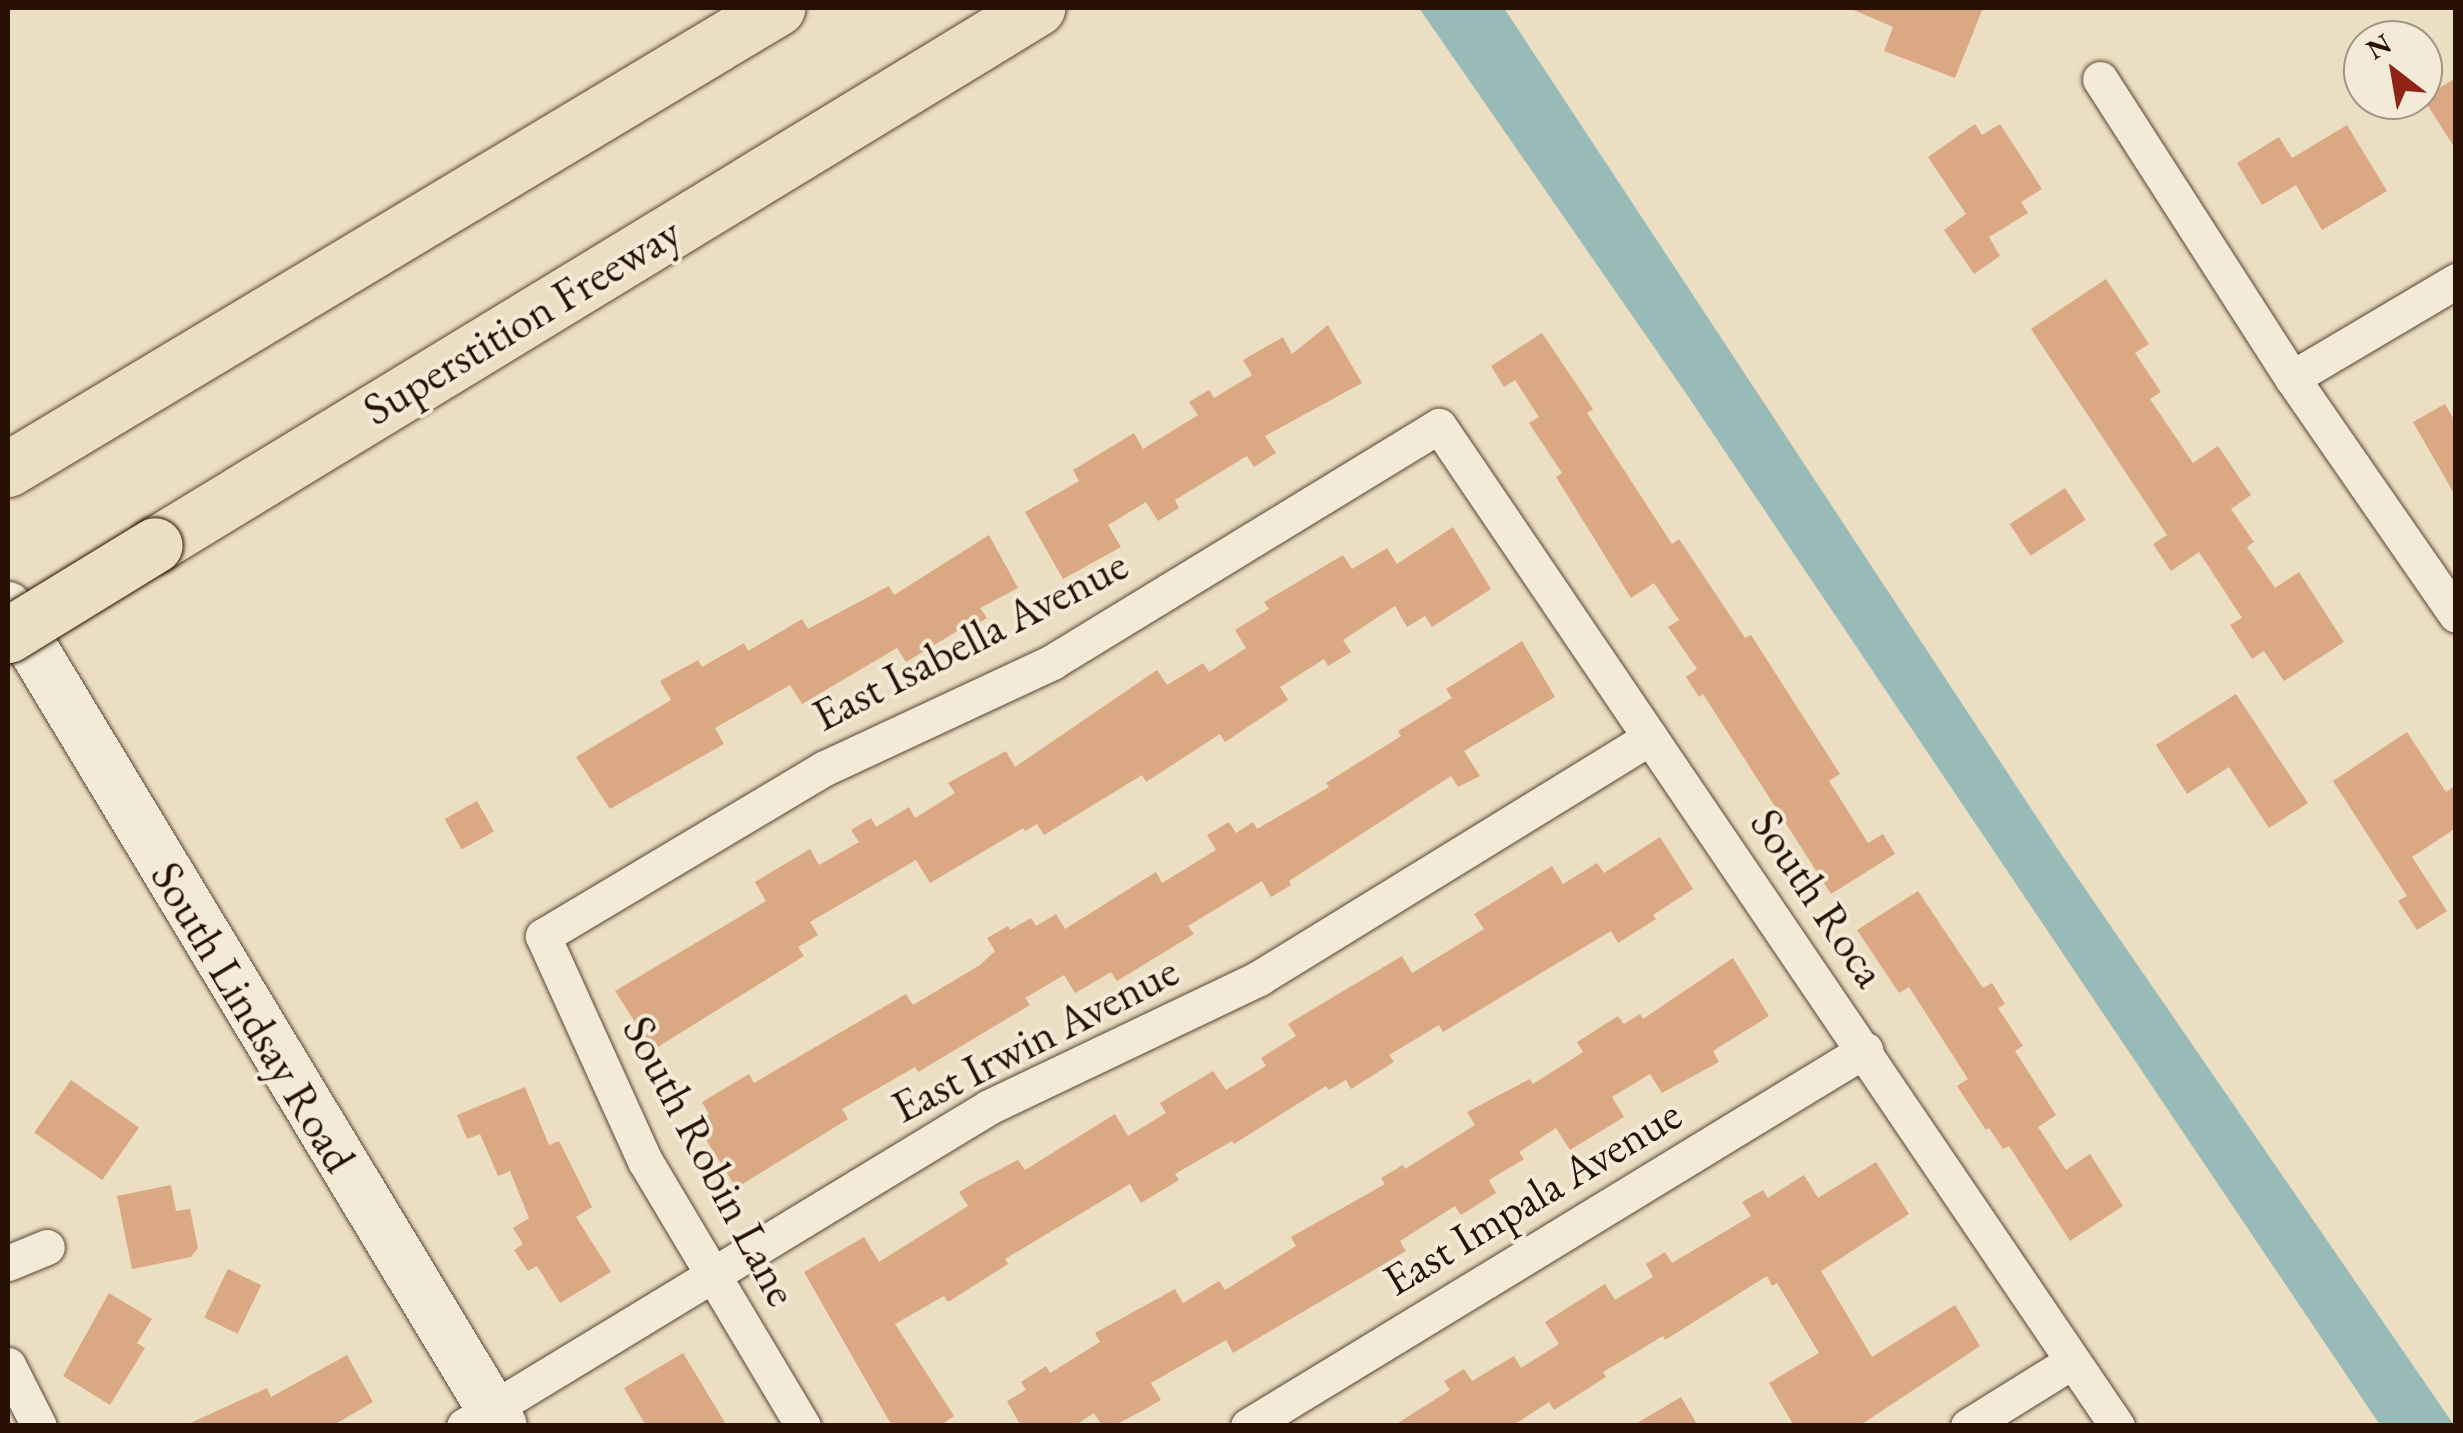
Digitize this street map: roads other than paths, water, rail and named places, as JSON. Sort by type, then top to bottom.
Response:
[{"type":"highway","points":[[8,469],[777,8]]},
{"type":"highway","name":"Superstition Freeway","points":[[8,635],[1038,8]]},
{"type":"main road","name":"South Lindsay Road","points":[[8,607],[486,1420]]},
{"type":"street","points":[[2100,79],[2292,378],[2456,615]]},
{"type":"street","points":[[2292,378],[2456,282]]},
{"type":"street","name":"South Roca","points":[[1439,426],[1866,1050],[2116,1426]]},
{"type":"street","name":"East Isabella Avenue","points":[[543,936],[825,768],[1052,662],[1439,426]]},
{"type":"street","name":"East Irwin Avenue","points":[[486,1420],[712,1275],[990,1107],[1259,978],[1650,737]]},
{"type":"street","name":"South Robin Lane","points":[[543,936],[645,1160],[803,1426]]},
{"type":"street","name":"East Impala Avenue","points":[[1248,1426],[1866,1050]]},
{"type":"street","points":[[8,1263],[47,1247]]},
{"type":"street","points":[[1968,1426],[2073,1361]]},
{"type":"street","points":[[8,1366],[38,1426]]},
{"type":"water","points":[[1419,8],[1504,8],[2057,848],[2454,1425],[2380,1425],[1683,389]]}]
